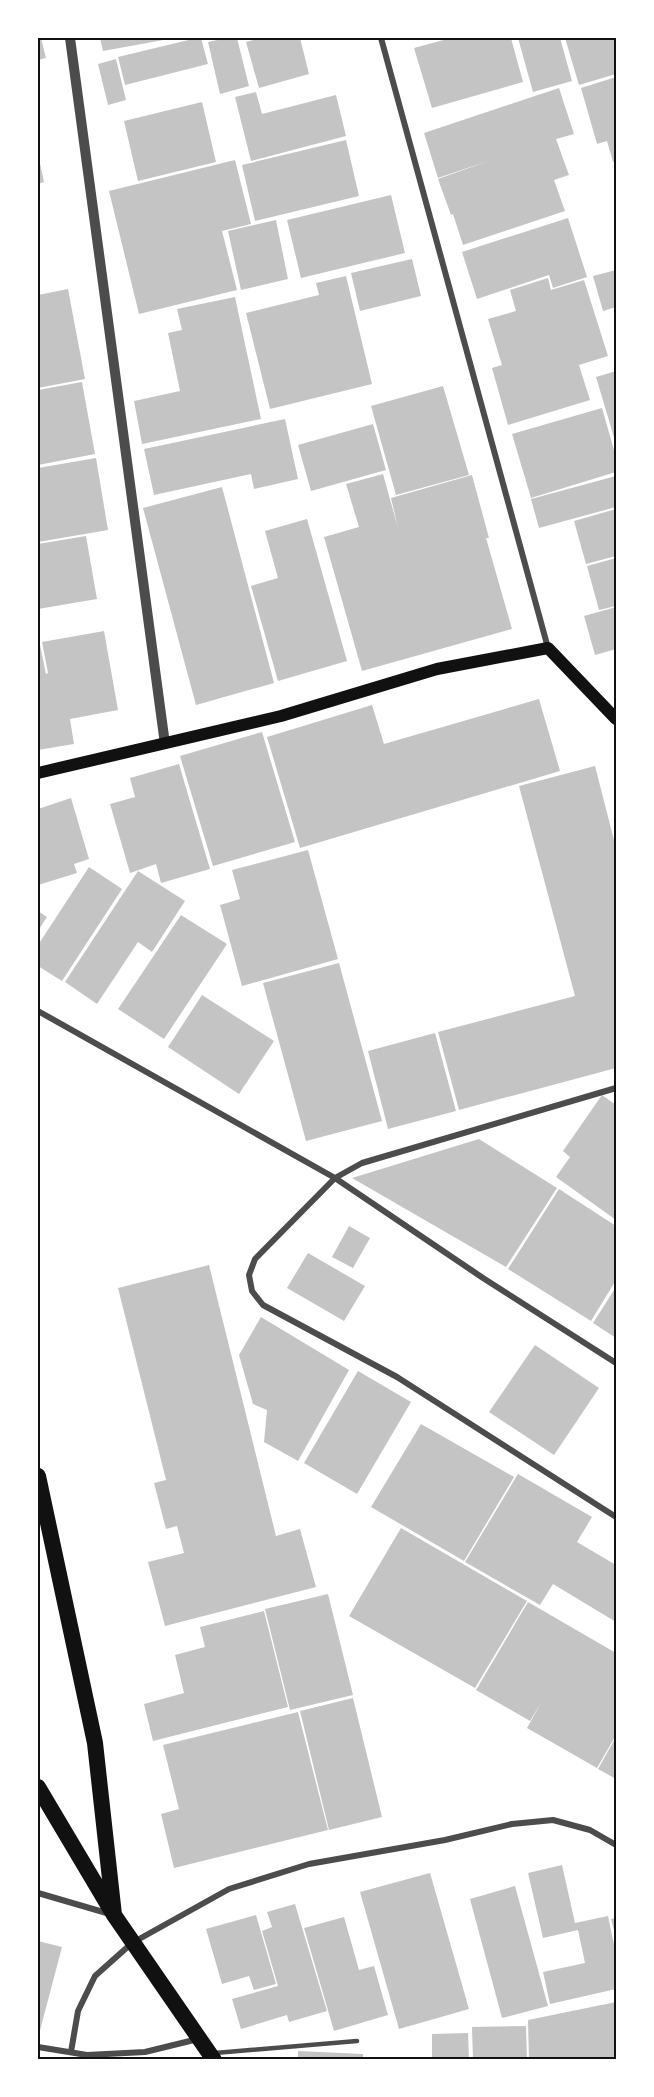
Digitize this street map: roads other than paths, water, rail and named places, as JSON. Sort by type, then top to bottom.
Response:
[{"type":"highway","points":[[38,1476],[95,1743],[114,1915]]},
{"type":"highway","points":[[38,1787],[132,1943],[211,2056]]},
{"type":"main road","points":[[38,773],[281,716],[437,669],[548,648],[616,719]]},
{"type":"street","points":[[70,38],[165,744]]},
{"type":"street","points":[[381,38],[548,648]]},
{"type":"street","points":[[38,1011],[335,1178],[483,1278],[616,1363]]},
{"type":"street","points":[[616,1088],[362,1163],[335,1178],[255,1259],[249,1275],[252,1291],[263,1305],[397,1377],[616,1517]]},
{"type":"street","points":[[71,2052],[78,2011],[95,1976],[132,1943],[229,1888],[309,1864],[445,1840],[512,1824],[553,1820],[590,1830],[616,1845]]},
{"type":"street","points":[[38,1893],[114,1915]]},
{"type":"street","points":[[38,2048],[87,2055],[145,2052],[198,2039]]},
{"type":"lane","points":[[211,2056],[357,2041]]}]
